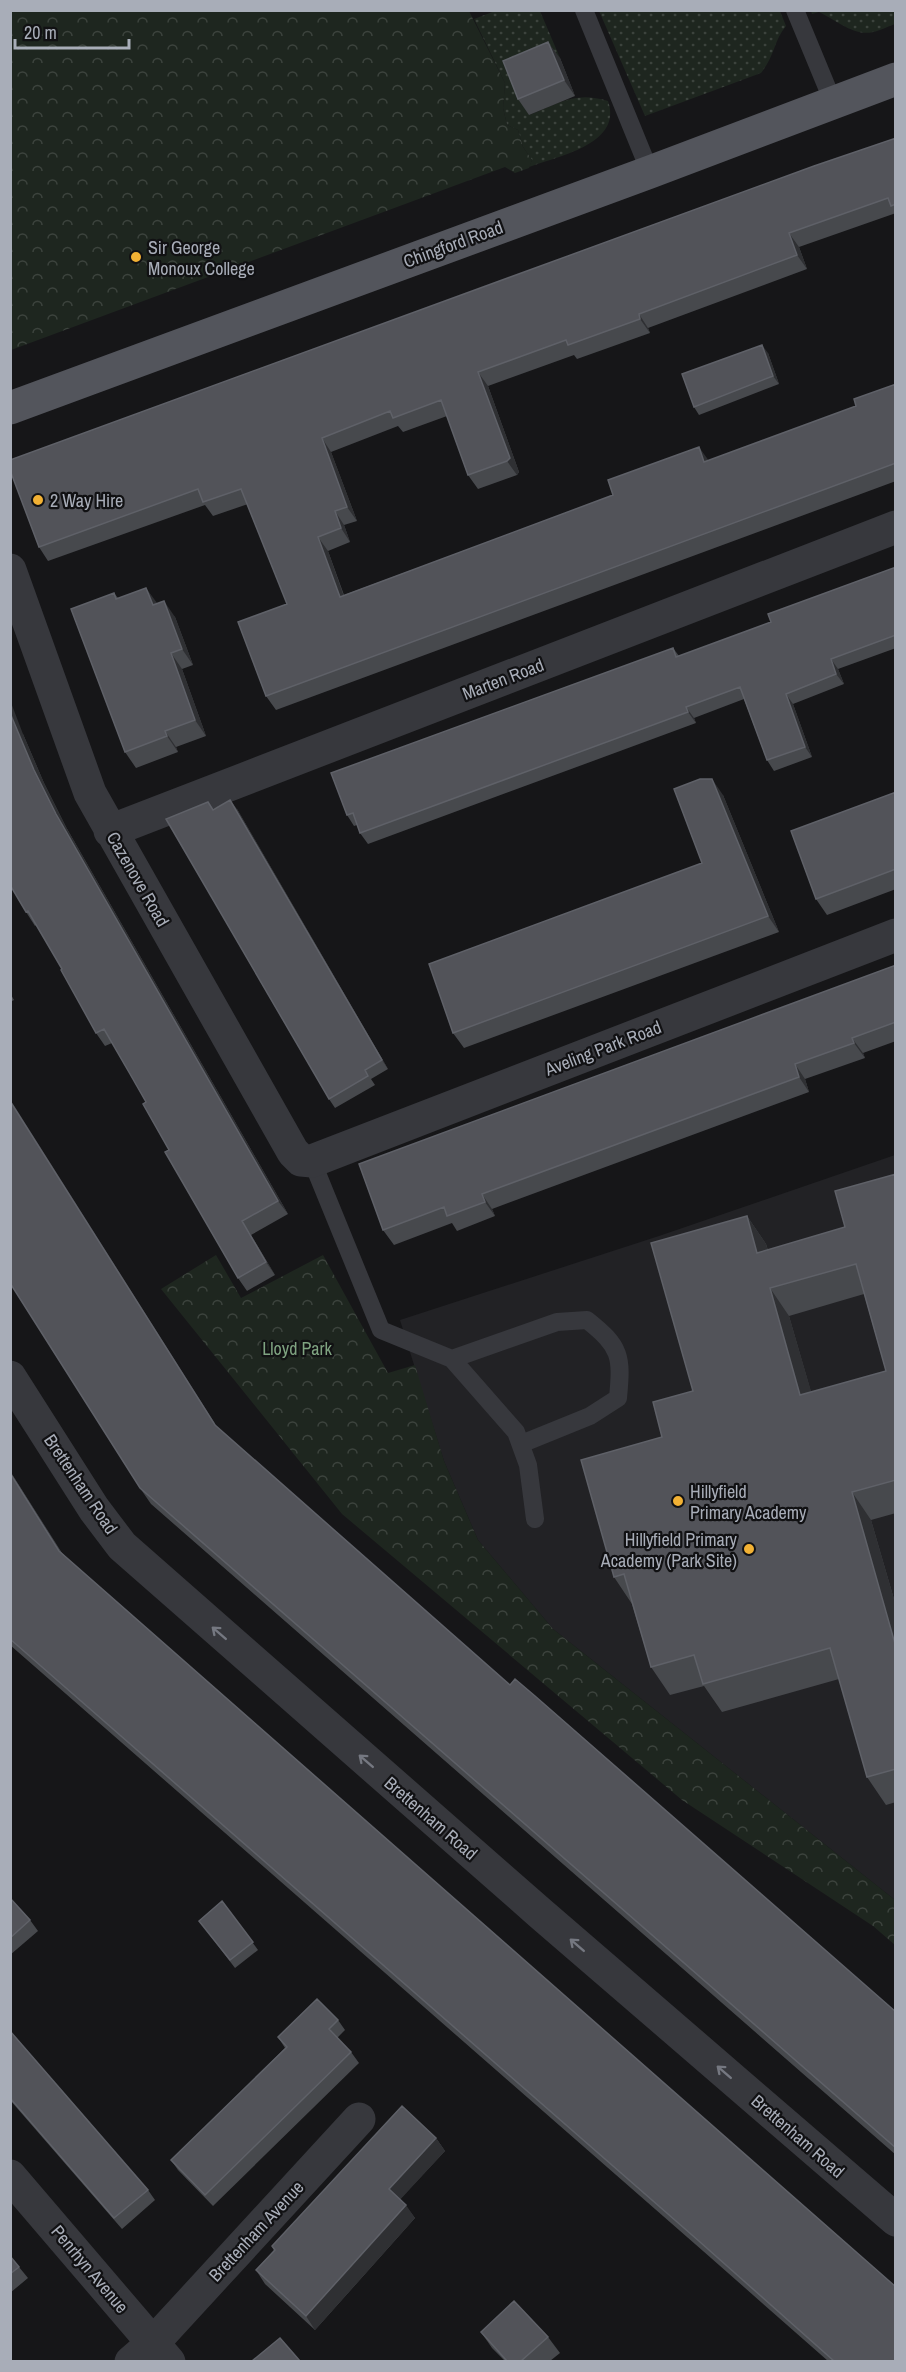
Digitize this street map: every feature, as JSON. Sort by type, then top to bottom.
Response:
[{"type":"main road","name":"Chingford Road","points":[[10,408],[896,79]]},
{"type":"street","name":"Marten Road","points":[[110,831],[896,527]]},
{"type":"street","name":"Cazenove Road","points":[[10,570],[90,793],[293,1152],[302,1160],[312,1161]]},
{"type":"street","name":"Aveling Park Road","points":[[312,1161],[896,935]]},
{"type":"street","name":"Brettenham Road","points":[[10,1377],[94,1509],[131,1554],[531,1905],[896,2220]]},
{"type":"street","name":"Brettenham Avenue","points":[[151,2355],[359,2119]]},
{"type":"street","name":"Penrhyn Avenue","points":[[10,2176],[151,2355]]},
{"type":"lane","points":[[584,10],[650,172]]},
{"type":"lane","points":[[795,10],[833,102]]},
{"type":"lane","points":[[312,1161],[381,1330],[452,1359],[516,1432],[528,1465],[535,1519]]},
{"type":"lane","points":[[452,1359],[557,1322],[588,1320],[609,1337],[621,1365],[618,1398],[590,1416],[521,1444]]},
{"type":"shaded area","name":"Hillyfield Primary Academy","points":[[895,1155],[895,1900],[553,1629],[478,1540],[444,1461],[400,1320],[659,1236]]},
{"type":"green space","name":"Sir George Monoux College","points":[[11,10],[469,11],[505,83],[503,108],[507,125],[518,130],[523,147],[532,160],[529,168],[515,173],[505,167],[11,350]]},
{"type":"green space","points":[[495,11],[540,11],[560,58],[529,115],[577,98],[586,97],[608,101],[610,116],[606,128],[597,138],[571,153],[529,167],[532,160],[523,147],[518,130],[507,125],[503,108],[505,83],[474,19]]},
{"type":"green space","points":[[599,11],[780,11],[786,26],[761,73],[645,116]]},
{"type":"green space","points":[[811,11],[895,11],[895,24],[876,31],[859,32],[819,12],[812,14]]},
{"type":"green space","name":"Lloyd Park","points":[[216,1255],[241,1298],[323,1255],[388,1373],[415,1365],[444,1461],[478,1540],[553,1629],[895,1900],[895,1945],[873,1926],[682,1800],[342,1514],[161,1289]]},
{"type":"building","points":[[548,42],[564,80],[518,99],[503,61]]},
{"type":"building","points":[[896,138],[896,204],[891,206],[888,198],[789,233],[797,255],[639,314],[640,319],[568,345],[566,340],[478,372],[510,458],[507,461],[468,475],[441,400],[393,418],[390,411],[322,438],[347,507],[335,511],[341,528],[318,537],[340,597],[613,495],[608,480],[699,447],[704,462],[856,406],[854,399],[896,384],[896,463],[266,696],[238,622],[287,604],[241,489],[203,502],[198,489],[39,547],[10,470],[10,460]]},
{"type":"building","points":[[762,345],[773,376],[694,407],[682,374]]},
{"type":"building","points":[[896,567],[896,635],[831,659],[836,674],[786,694],[805,747],[767,760],[740,687],[686,707],[688,712],[360,833],[353,813],[347,815],[331,773],[673,648],[676,657],[771,622],[768,614]]},
{"type":"building","points":[[146,588],[153,605],[164,601],[182,649],[171,653],[195,720],[165,731],[167,736],[125,752],[71,609],[114,593],[116,599]]},
{"type":"building","points":[[10,713],[56,814],[278,1201],[242,1221],[266,1262],[238,1278],[165,1152],[169,1150],[143,1104],[146,1102],[104,1029],[96,1033],[62,969],[10,885]]},
{"type":"building","points":[[700,779],[712,779],[768,916],[453,1033],[429,964],[702,863],[674,789]]},
{"type":"building","points":[[896,792],[896,869],[816,899],[791,831]]},
{"type":"building","points":[[230,800],[382,1060],[365,1070],[368,1076],[329,1099],[166,819],[208,802],[213,810]]},
{"type":"building","points":[[896,965],[896,1022],[852,1038],[854,1043],[795,1064],[799,1077],[482,1194],[485,1202],[447,1216],[444,1207],[383,1230],[359,1164]]},
{"type":"building","points":[[10,1101],[215,1425],[510,1685],[515,1679],[896,2012],[896,2148],[140,1488],[10,1283]]},
{"type":"building","name":"Hillyfield Primary Academy (Park Site)","points":[[896,1174],[896,1480],[852,1492],[896,1647],[896,1769],[867,1777],[830,1648],[703,1684],[694,1655],[651,1667],[624,1574],[614,1577],[581,1460],[662,1437],[653,1402],[693,1391],[651,1243],[747,1216],[757,1253],[845,1227],[835,1191]],"holes":[[[856,1264],[886,1371],[800,1395],[770,1288]]]},
{"type":"building","points":[[10,1473],[59,1551],[896,2287],[896,2361],[834,2361],[10,1639]]},
{"type":"building","points":[[10,1898],[30,1920],[10,1938]]},
{"type":"building","points":[[222,1901],[253,1942],[230,1960],[199,1921]]},
{"type":"building","points":[[317,1999],[338,2020],[329,2029],[351,2052],[205,2195],[171,2160],[287,2047],[278,2037]]},
{"type":"building","points":[[10,2031],[148,2190],[114,2218],[10,2098]]},
{"type":"building","points":[[402,2106],[436,2138],[389,2189],[406,2205],[306,2316],[256,2270],[275,2250],[272,2246]]},
{"type":"building","points":[[10,2256],[19,2267],[10,2274]]},
{"type":"building","points":[[514,2301],[548,2337],[521,2361],[507,2361],[481,2332]]},
{"type":"building","points":[[280,2338],[300,2361],[252,2361]]},
{"type":"place","name":"Sir George Monoux College","points":[[136,257]]},
{"type":"place","name":"2 Way Hire","points":[[38,500]]},
{"type":"place","name":"Hillyfield Primary Academy","points":[[678,1501]]},
{"type":"place","name":"Hillyfield Primary Academy (Park Site)","points":[[749,1549]]}]
